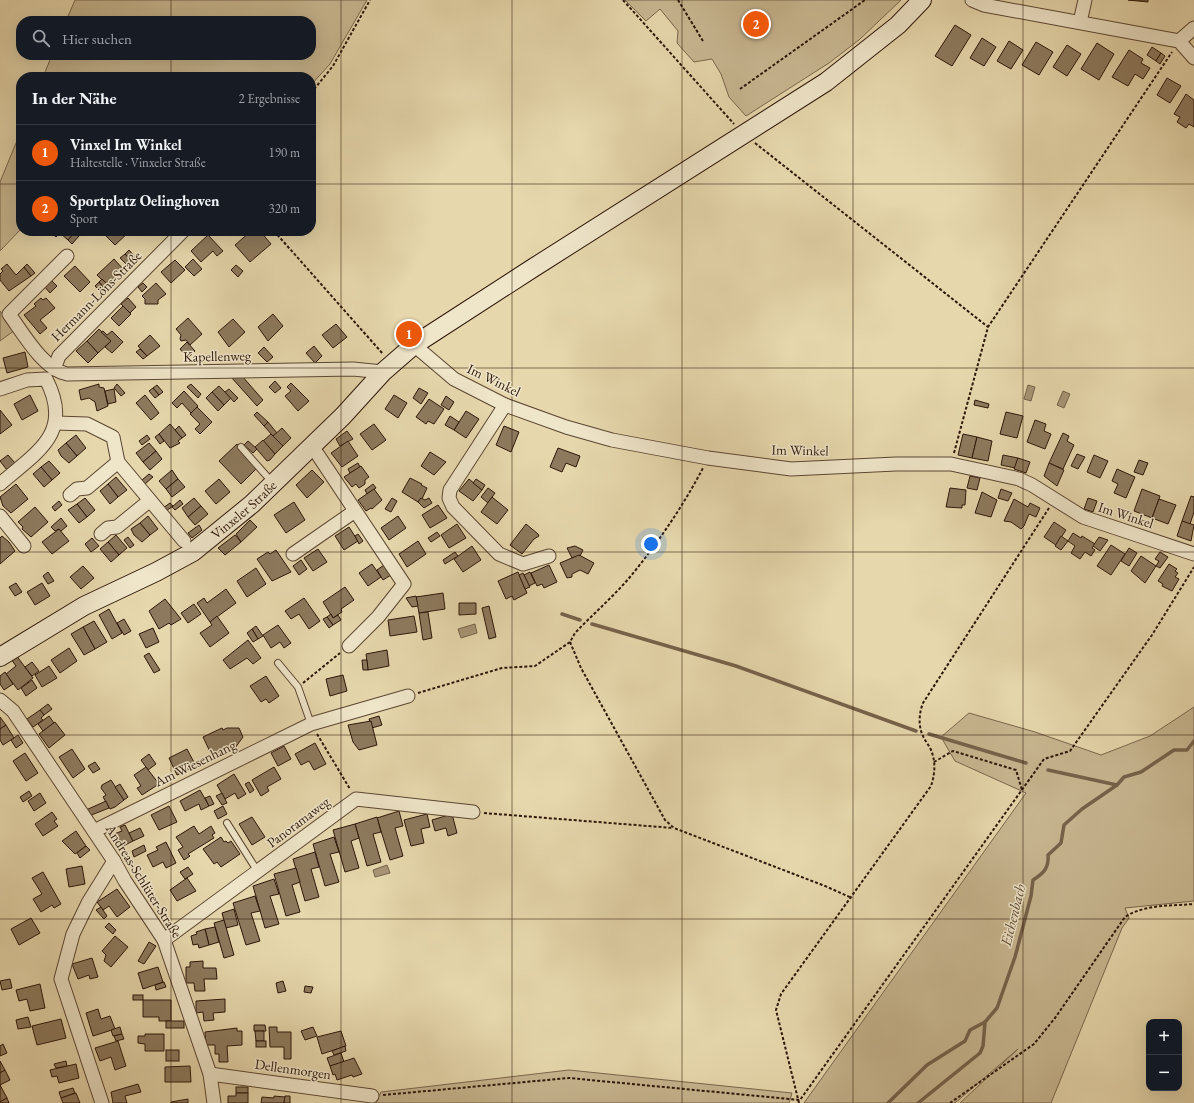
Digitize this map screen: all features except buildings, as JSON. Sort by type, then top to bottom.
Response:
[{"type":"main road","name":"Vinxeler Straße","points":[[0,657],[84,606],[156,572],[193,552],[230,524],[343,416],[384,365],[454,318],[826,82],[898,25],[922,0]]},
{"type":"street","points":[[972,0],[984,5],[1179,41],[1194,58]]},
{"type":"street","points":[[1080,22],[1084,0]]},
{"type":"street","points":[[1179,41],[1194,28]]},
{"type":"street","name":"Hermann-Löns-Straße","points":[[50,374],[59,356],[178,236]]},
{"type":"street","points":[[0,484],[44,446],[52,435],[56,423],[54,393],[50,374],[41,356],[9,314],[67,256]]},
{"type":"street","name":"Im Winkel","points":[[414,346],[454,379],[505,406],[566,427],[612,440],[708,458],[791,469],[896,464],[951,464],[1019,479],[1032,485],[1083,517],[1194,554]]},
{"type":"street","name":"Kapellenweg","points":[[0,389],[50,374],[353,369],[384,365]]},
{"type":"street","points":[[505,406],[450,490],[449,498],[453,507],[498,554],[523,564],[549,556]]},
{"type":"street","points":[[56,423],[87,424],[113,437],[118,462],[184,541]]},
{"type":"street","points":[[312,446],[404,584],[378,617],[349,646]]},
{"type":"street","points":[[70,495],[77,489],[87,488],[118,462]]},
{"type":"street","points":[[102,534],[108,528],[117,527],[150,501]]},
{"type":"street","points":[[293,554],[355,511]]},
{"type":"street","points":[[0,516],[24,546]]},
{"type":"street","name":"Am Wiesenhang","points":[[94,831],[311,724],[408,696]]},
{"type":"street","name":"Andreas-Schlüter-Straße","points":[[0,700],[13,711],[114,861],[125,881],[164,940],[210,1074],[214,1103]]},
{"type":"street","points":[[356,799],[473,812]]},
{"type":"street","name":"Panoramaweg","points":[[164,940],[356,799]]},
{"type":"street","points":[[102,1103],[61,980],[76,928],[88,903],[114,861]]},
{"type":"street","name":"Dellenmorgen","points":[[210,1074],[372,1096]]},
{"type":"lane","points":[[241,447],[274,483]]},
{"type":"lane","points":[[278,663],[298,687],[311,724]]},
{"type":"lane","points":[[228,823],[258,872]]},
{"type":"path","points":[[316,87],[333,66],[370,0]]},
{"type":"path","points":[[623,0],[743,134],[988,327]]},
{"type":"path","points":[[678,0],[703,41]]},
{"type":"path","points":[[740,89],[865,0]]},
{"type":"path","points":[[951,464],[988,327],[1179,41]]},
{"type":"path","points":[[278,236],[384,365]]},
{"type":"path","points":[[408,696],[502,668],[535,666],[570,642],[575,633],[625,582],[650,552],[684,500],[708,458]]},
{"type":"path","points":[[799,1102],[776,1010],[781,994],[852,898],[931,786],[935,774],[934,762],[931,749],[923,736],[921,727],[920,717],[923,702],[1055,499]]},
{"type":"path","points":[[799,1102],[1044,759],[1070,751],[1152,635],[1194,567]]},
{"type":"path","points":[[570,642],[581,668],[656,804],[665,820],[674,828]]},
{"type":"path","points":[[298,687],[349,646]]},
{"type":"path","points":[[311,724],[356,799]]},
{"type":"path","points":[[934,762],[953,751],[1016,770],[1022,790]]},
{"type":"path","points":[[473,812],[674,828],[825,886],[852,898]]},
{"type":"path","points":[[950,1103],[1034,1044],[1055,1018],[1125,917],[1136,910],[1194,904]]},
{"type":"path","points":[[372,1096],[569,1078],[799,1102]]},
{"type":"shaded area","points":[[75,0],[367,0],[330,64],[316,79],[316,72],[45,72],[50,60],[316,60],[316,16],[68,16]]},
{"type":"shaded area","points":[[625,0],[901,0],[859,40],[829,63],[746,116],[729,97],[721,74],[712,59],[694,62],[677,43],[678,31],[660,9],[646,21]]},
{"type":"shaded area","points":[[16,143],[16,234],[0,251],[0,182]]},
{"type":"shaded area","points":[[0,311],[15,330],[0,341]]},
{"type":"shaded area","points":[[1028,385],[1035,387],[1031,401],[1024,399]]},
{"type":"shaded area","points":[[1063,391],[1070,394],[1064,408],[1057,405]]},
{"type":"shaded area","points":[[475,624],[477,633],[461,638],[458,629]]},
{"type":"shaded area","points":[[1194,707],[1194,901],[1125,908],[1129,918],[1122,928],[1051,1103],[960,1103],[1018,1049],[955,1103],[804,1103],[1026,793],[955,761],[941,737],[969,713],[1035,732],[1101,755],[1150,736]]},
{"type":"shaded area","points":[[387,865],[390,873],[375,877],[373,870]]},
{"type":"shaded area","points":[[569,1070],[792,1093],[789,1103],[376,1103],[381,1092]]},
{"type":"waterway","points":[[562,614],[580,620]]},
{"type":"waterway","points":[[592,624],[736,666],[916,731]]},
{"type":"waterway","points":[[929,734],[1026,763]]},
{"type":"waterway","name":"Eichenbach","points":[[888,1103],[927,1065],[965,1041],[970,1030],[985,1022],[997,1008],[1015,957],[1031,896],[1033,880],[1045,870],[1048,863],[1048,855],[1061,843],[1064,825],[1082,809],[1117,785],[1124,777],[1141,772],[1174,750],[1187,750],[1194,741]]},
{"type":"waterway","points":[[1048,770],[1117,785]]},
{"type":"waterway","points":[[918,1103],[980,1053],[983,1046],[985,1022]]},
{"type":"place","name":"Sportplatz Oelinghoven","points":[[756,24]]},
{"type":"place","name":"Vinxel Im Winkel","points":[[409,334]]}]
